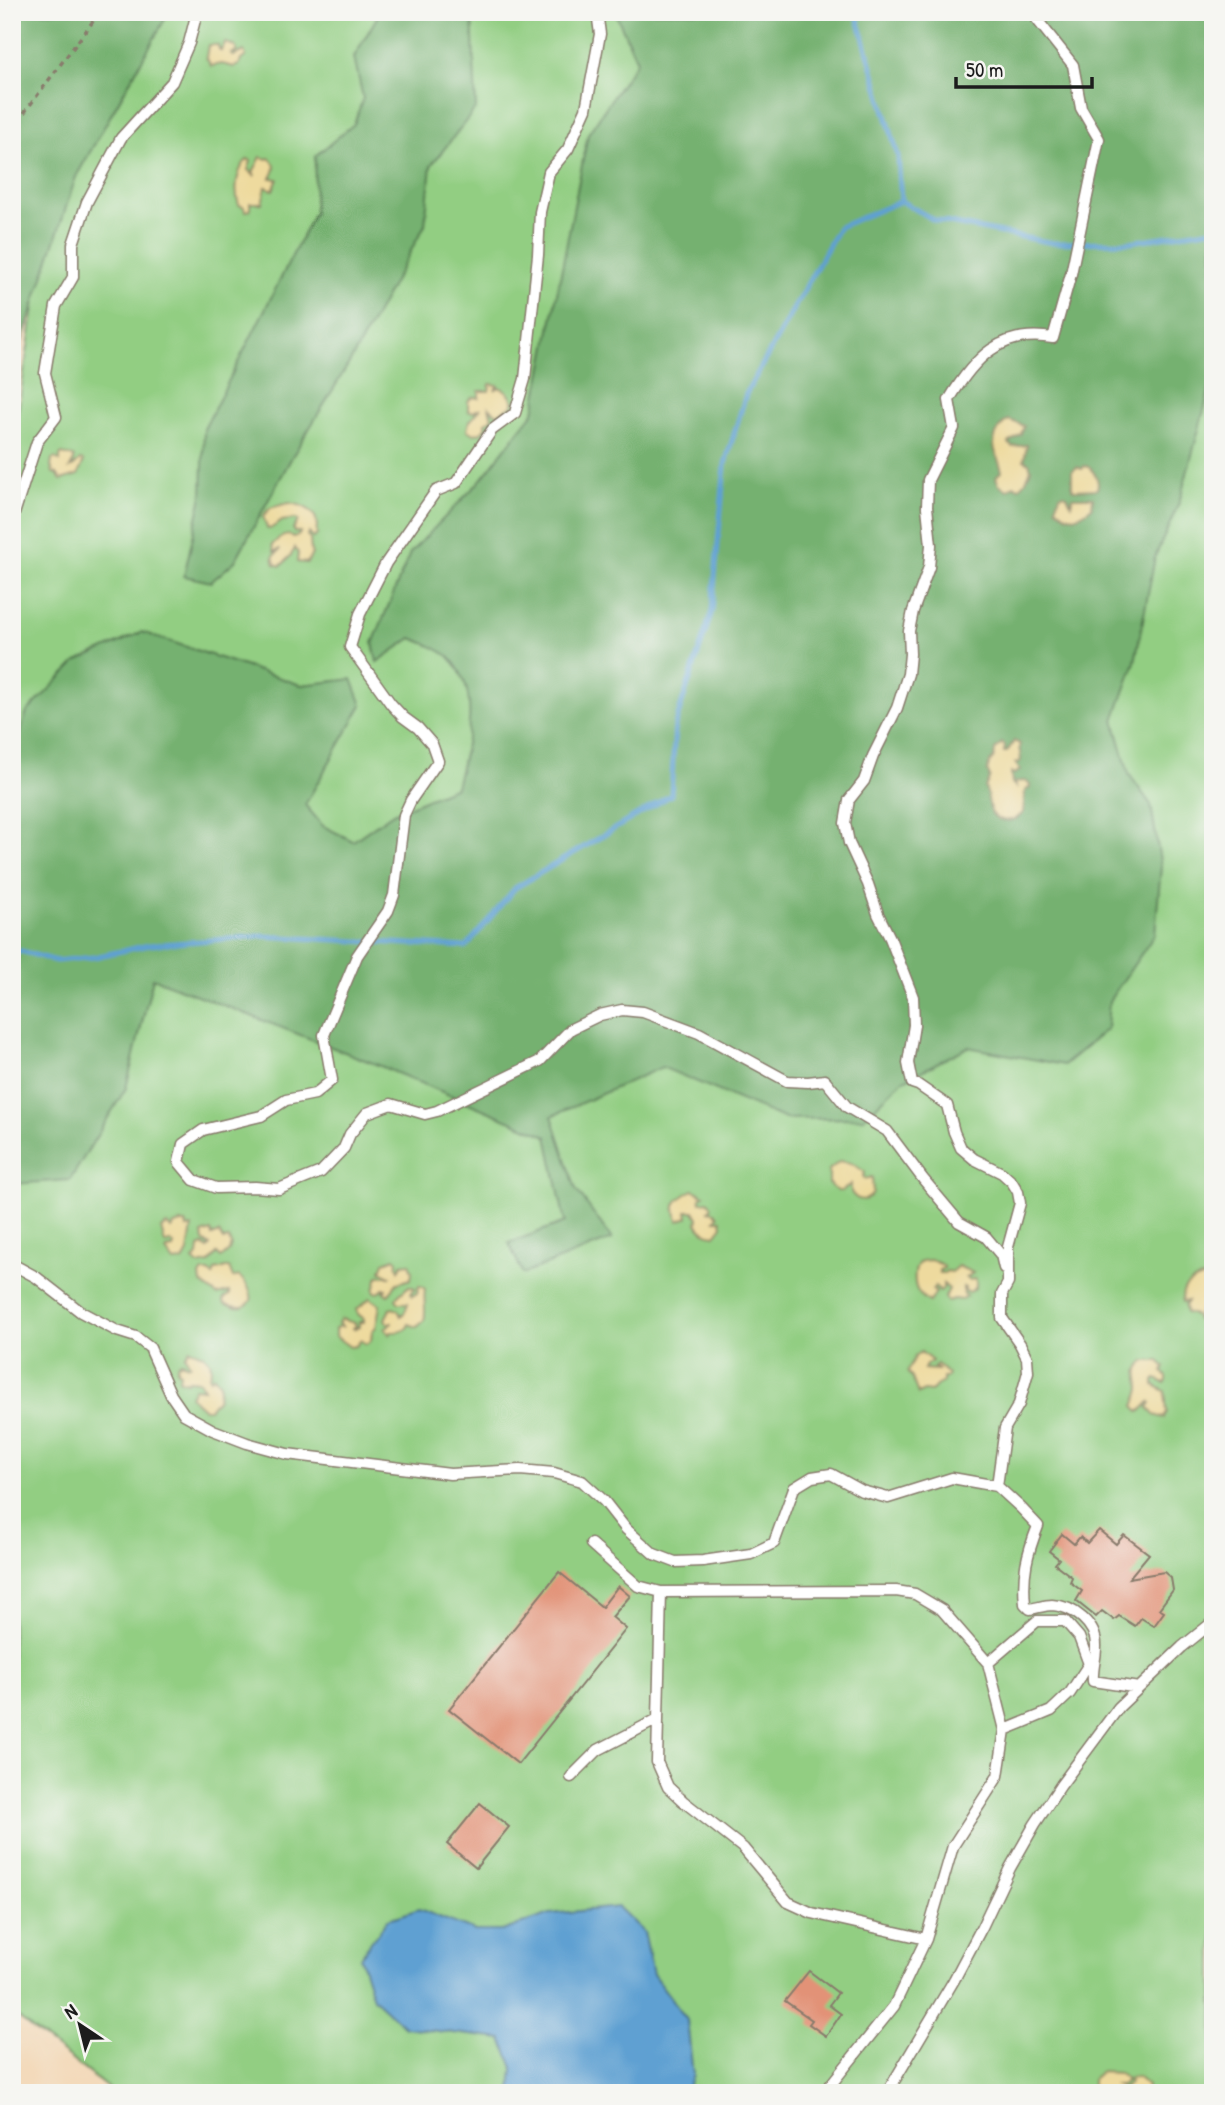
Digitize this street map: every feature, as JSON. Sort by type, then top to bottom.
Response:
[{"type":"lane","points":[[12,520],[37,442],[56,417],[45,373],[56,306],[73,277],[73,244],[87,202],[121,138],[172,82],[197,12]]},
{"type":"lane","points":[[597,12],[600,34],[586,109],[568,149],[549,172],[540,212],[525,379],[515,413],[492,430],[456,483],[436,491],[386,563],[360,614],[349,646],[391,704],[432,744],[438,761],[404,815],[394,895],[388,911],[358,956],[324,1035],[332,1080],[315,1094],[286,1100],[261,1116],[203,1130],[183,1143],[179,1162],[194,1180],[216,1188],[279,1189],[321,1172],[344,1148],[350,1134],[367,1113],[391,1104],[425,1114],[437,1111],[540,1060],[571,1029],[600,1015],[622,1010],[643,1012],[699,1033],[787,1081],[825,1080],[847,1107],[887,1131],[923,1180],[959,1222],[986,1237],[1001,1255],[1008,1283]]},
{"type":"lane","points":[[997,1486],[1005,1428],[1019,1404],[1028,1372],[1027,1358],[1002,1318],[1002,1294],[1008,1283],[1008,1247],[1020,1203],[1018,1192],[1002,1173],[974,1159],[961,1148],[947,1105],[912,1083],[908,1063],[914,1025],[913,997],[849,843],[845,823],[849,800],[864,781],[897,708],[908,674],[909,631],[913,611],[929,567],[929,480],[954,429],[949,400],[965,373],[1002,342],[1019,336],[1053,338],[1071,274],[1099,139],[1081,108],[1073,65],[1031,12]]},
{"type":"lane","points":[[12,1264],[36,1277],[81,1312],[117,1331],[136,1337],[150,1348],[171,1395],[184,1414],[213,1430],[287,1454],[450,1474],[520,1470],[554,1473],[572,1478],[582,1481],[604,1501],[626,1529],[654,1554],[676,1562],[751,1554],[774,1542],[794,1488],[812,1477],[831,1475],[862,1491],[888,1498],[952,1478],[997,1486],[1038,1526],[1027,1555],[1023,1582],[1025,1604],[1030,1609],[1051,1605],[1078,1613],[1093,1632],[1096,1645],[1093,1681],[1139,1688]]},
{"type":"lane","points":[[592,1544],[639,1586],[661,1592],[896,1591],[915,1594],[942,1610],[988,1663],[1005,1730],[998,1776],[953,1846],[926,1939],[894,2006],[824,2093]]},
{"type":"lane","points":[[661,1592],[657,1762],[668,1787],[743,1848],[788,1902],[812,1913],[926,1939]]},
{"type":"lane","points":[[988,1663],[1037,1621],[1065,1621],[1079,1637],[1089,1664],[1070,1693],[1051,1711],[1005,1730]]},
{"type":"lane","points":[[887,2093],[954,1980],[1035,1824],[1119,1707],[1182,1647],[1213,1622]]},
{"type":"lane","points":[[571,1777],[598,1750],[658,1719]]},
{"type":"path","points":[[12,129],[100,12]]},
{"type":"green space","points":[[12,12],[169,12],[76,177],[12,371]]},
{"type":"green space","points":[[162,12],[1213,12],[1213,2093],[114,2093],[12,2013],[12,451],[54,177]]},
{"type":"green space","points":[[380,12],[472,12],[476,108],[431,166],[425,225],[354,355],[292,457],[235,561],[211,582],[184,576],[202,496],[204,429],[314,213],[315,156],[354,124],[363,98],[354,57]]},
{"type":"green space","points":[[615,12],[1213,12],[1213,377],[1179,503],[1155,557],[1135,662],[1114,720],[1129,774],[1151,805],[1161,867],[1155,934],[1109,1001],[1107,1029],[1064,1065],[968,1047],[902,1081],[864,1118],[785,1119],[662,1067],[552,1116],[576,1189],[612,1239],[523,1274],[509,1243],[565,1222],[547,1136],[378,1065],[153,978],[126,1088],[70,1180],[12,1184],[12,757],[27,712],[76,662],[142,632],[301,685],[352,679],[362,705],[305,805],[323,826],[353,841],[393,813],[456,787],[469,720],[466,687],[460,672],[447,655],[412,638],[377,662],[373,643],[410,553],[478,483],[534,412],[588,134],[637,61]]},
{"type":"sand","points":[[225,43],[236,48],[237,51],[231,54],[233,56],[244,51],[246,56],[234,67],[222,64],[211,66],[206,57],[208,45],[218,45],[221,51]]},
{"type":"sand","points":[[261,157],[269,158],[273,163],[275,170],[271,178],[278,179],[273,190],[266,187],[262,203],[250,203],[250,210],[246,211],[237,199],[239,174],[248,159],[251,161],[248,170],[255,176],[253,172]]},
{"type":"sand","points":[[490,384],[498,385],[495,390],[499,387],[507,391],[514,402],[497,414],[489,407],[492,418],[485,423],[485,428],[480,433],[474,434],[467,430],[469,422],[481,408],[468,411],[468,401],[473,397],[479,398],[479,391],[489,391]]},
{"type":"sand","points":[[1009,420],[1024,426],[1021,434],[1009,443],[1012,447],[1027,445],[1024,460],[1029,463],[1031,469],[1021,486],[1018,488],[1014,485],[1007,490],[996,478],[1002,472],[994,444],[998,430]]},
{"type":"sand","points":[[62,454],[74,457],[70,468],[80,460],[84,461],[78,475],[61,480],[53,473],[52,459],[60,461]]},
{"type":"sand","points":[[1084,466],[1090,467],[1095,475],[1097,489],[1074,490],[1072,487],[1072,471]]},
{"type":"sand","points":[[1064,494],[1071,504],[1073,497],[1093,497],[1092,507],[1078,516],[1065,515],[1056,507],[1060,495]]},
{"type":"sand","points":[[288,503],[302,506],[313,514],[317,523],[317,535],[313,538],[309,533],[307,535],[312,554],[307,563],[297,562],[298,553],[295,548],[280,566],[275,564],[273,557],[280,549],[274,552],[272,545],[285,536],[299,535],[300,532],[294,532],[293,529],[298,521],[282,521],[270,529],[267,528],[263,516],[270,508]]},
{"type":"sand","points":[[1014,741],[1020,744],[1021,760],[1015,763],[1020,770],[1015,774],[1011,773],[1012,783],[1016,787],[1015,782],[1024,781],[1029,783],[1030,787],[1025,791],[1023,813],[1006,821],[993,815],[985,788],[990,778],[987,771],[995,750],[1002,743],[1005,746],[1004,752],[1007,752]]},
{"type":"sand","points":[[840,1161],[851,1163],[865,1172],[865,1179],[872,1177],[871,1196],[862,1200],[851,1192],[851,1184],[840,1191],[829,1184],[829,1170]]},
{"type":"sand","points":[[693,1190],[704,1195],[700,1198],[701,1202],[708,1201],[712,1207],[709,1211],[718,1216],[715,1220],[721,1220],[722,1226],[715,1235],[700,1228],[694,1211],[687,1211],[688,1217],[679,1221],[676,1215],[676,1202]]},
{"type":"sand","points":[[186,1223],[187,1228],[192,1227],[188,1252],[183,1261],[174,1262],[166,1251],[174,1245],[170,1242],[165,1244],[161,1229],[167,1225],[172,1229],[174,1225]]},
{"type":"sand","points":[[211,1231],[212,1236],[219,1233],[223,1240],[229,1239],[229,1251],[221,1258],[217,1254],[209,1263],[198,1265],[193,1260],[198,1256],[199,1247],[203,1245],[208,1249],[210,1246],[203,1241],[202,1234]]},
{"type":"sand","points":[[395,1258],[399,1270],[402,1264],[409,1263],[411,1279],[397,1283],[388,1295],[384,1288],[379,1293],[375,1292],[378,1276],[390,1276],[381,1271],[384,1262]]},
{"type":"sand","points":[[931,1260],[943,1265],[940,1273],[951,1272],[958,1266],[973,1273],[966,1278],[976,1279],[976,1287],[970,1292],[964,1291],[963,1287],[963,1293],[967,1296],[961,1300],[947,1301],[945,1297],[949,1289],[943,1284],[940,1292],[935,1286],[932,1290],[936,1292],[930,1302],[926,1300],[917,1290],[915,1271],[920,1262]]},
{"type":"sand","points":[[229,1268],[233,1278],[238,1276],[243,1280],[251,1294],[251,1301],[245,1306],[225,1304],[223,1300],[229,1292],[217,1295],[201,1283],[200,1276],[203,1272],[209,1272],[213,1276],[215,1270]]},
{"type":"sand","points":[[1213,1277],[1213,1333],[1208,1324],[1208,1313],[1201,1310],[1197,1320],[1195,1315],[1186,1313],[1185,1306],[1188,1301],[1183,1302],[1182,1296],[1183,1290],[1190,1283]]},
{"type":"sand","points":[[409,1286],[415,1288],[412,1296],[417,1293],[419,1286],[425,1289],[424,1321],[417,1327],[409,1324],[405,1330],[391,1332],[390,1335],[385,1329],[391,1323],[387,1323],[385,1319],[390,1309],[398,1310],[401,1316],[405,1312],[408,1303],[399,1303],[396,1299]]},
{"type":"sand","points":[[370,1298],[380,1305],[371,1341],[366,1344],[361,1340],[356,1346],[350,1347],[335,1336],[335,1329],[343,1327],[338,1323],[341,1319],[355,1323],[354,1329],[359,1327],[359,1322],[364,1322],[364,1319],[356,1310]]},
{"type":"sand","points":[[190,1349],[209,1360],[209,1377],[210,1379],[214,1376],[220,1383],[218,1398],[209,1409],[204,1409],[190,1396],[194,1388],[204,1389],[199,1381],[179,1380],[177,1365],[181,1362],[190,1364],[185,1356]]},
{"type":"sand","points":[[921,1352],[932,1361],[924,1369],[939,1370],[934,1367],[937,1364],[948,1375],[931,1392],[918,1394],[907,1372],[916,1355]]},
{"type":"sand","points":[[1145,1361],[1159,1361],[1165,1367],[1163,1372],[1167,1381],[1154,1381],[1154,1385],[1165,1391],[1167,1413],[1164,1418],[1154,1415],[1148,1408],[1150,1402],[1140,1412],[1134,1406],[1140,1390],[1139,1371]]},
{"type":"sand","points":[[1100,2072],[1119,2073],[1127,2080],[1116,2085],[1123,2089],[1130,2078],[1137,2077],[1147,2086],[1146,2093],[1095,2093],[1092,2090],[1092,2079]]},
{"type":"water","points":[[618,1907],[644,1932],[653,1974],[687,2020],[693,2075],[686,2093],[507,2093],[511,2090],[513,2068],[502,2039],[405,2027],[373,1998],[360,1957],[388,1919],[419,1909],[475,1931],[502,1931],[550,1914]]},
{"type":"building","points":[[1099,1530],[1116,1544],[1124,1535],[1149,1554],[1129,1578],[1164,1572],[1171,1578],[1173,1590],[1159,1609],[1164,1612],[1154,1626],[1141,1618],[1135,1626],[1119,1616],[1114,1620],[1102,1611],[1096,1617],[1076,1601],[1082,1591],[1070,1582],[1072,1577],[1055,1564],[1059,1559],[1049,1551],[1062,1534],[1074,1544],[1080,1537],[1087,1543]]},
{"type":"building","points":[[559,1572],[602,1607],[618,1586],[630,1596],[612,1617],[626,1629],[518,1764],[449,1709]]},
{"type":"building","points":[[480,1803],[509,1827],[476,1868],[447,1844]]},
{"type":"building","points":[[809,1971],[838,1993],[829,2005],[841,2014],[826,2036],[809,2024],[812,2020],[785,2001]]},
{"type":"waterway","points":[[856,12],[898,156],[901,201]]},
{"type":"waterway","points":[[901,201],[934,220],[1053,243],[1130,242],[1213,229]]},
{"type":"waterway","points":[[12,955],[21,951],[56,961],[94,957],[149,945],[263,936],[466,947],[515,888],[671,795],[675,725],[712,611],[725,464],[746,394],[839,227],[901,201]]}]
